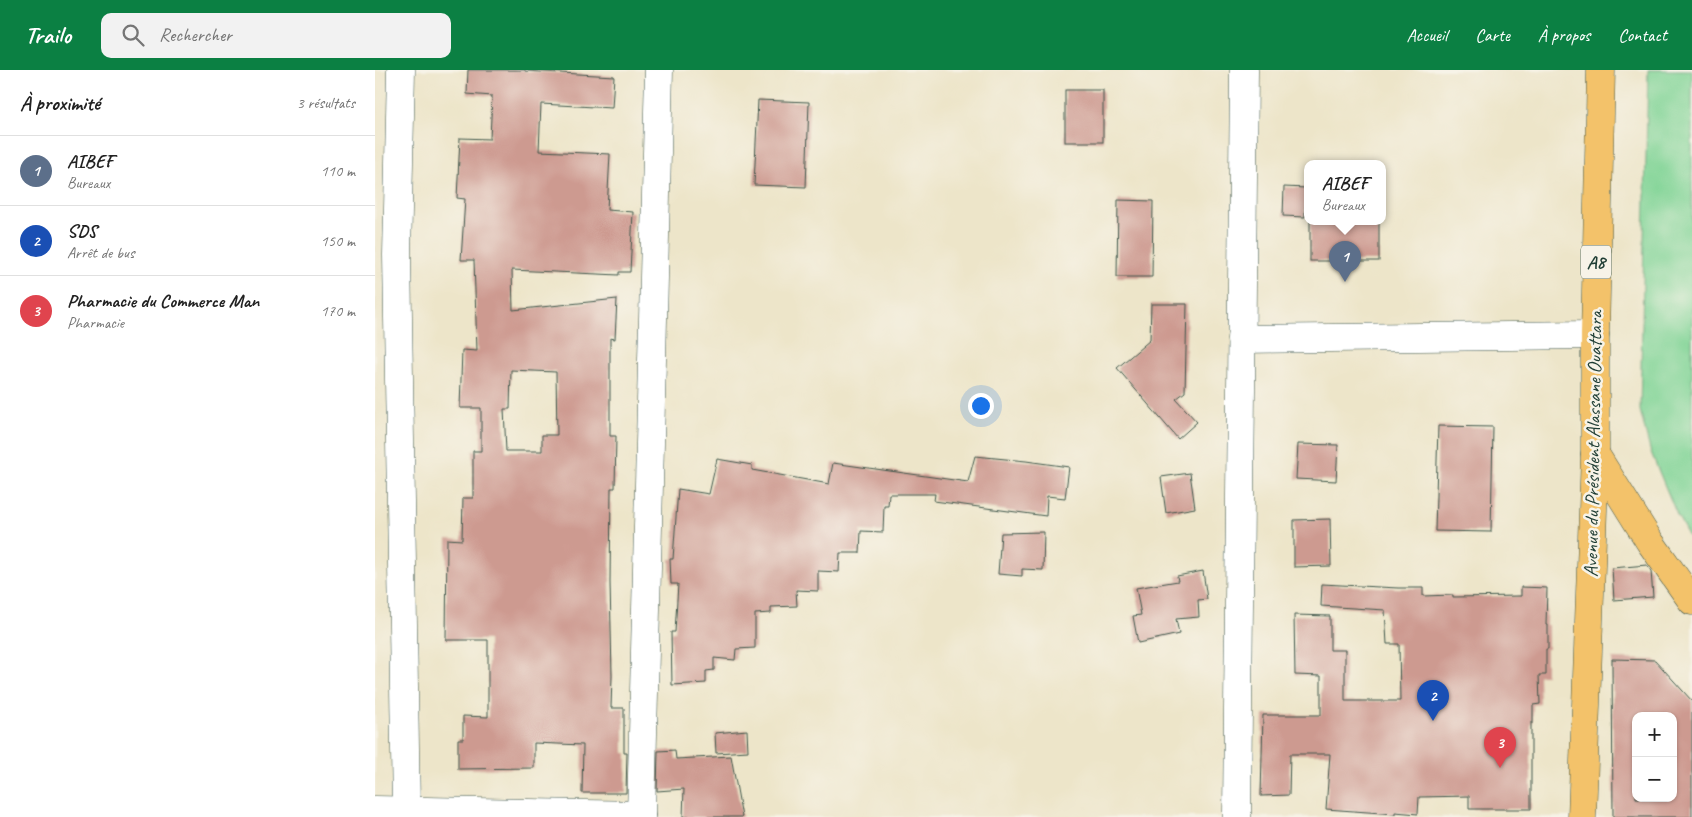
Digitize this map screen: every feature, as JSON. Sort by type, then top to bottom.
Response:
[{"type":"main road","name":"Avenue du Président Alassane Ouattara","points":[[1582,817],[1595,454],[1595,336],[1601,70]]},
{"type":"main road","points":[[1595,454],[1650,542],[1692,601]]},
{"type":"street","points":[[401,70],[397,255],[406,810]]},
{"type":"street","points":[[375,810],[641,816],[659,70]]},
{"type":"street","points":[[1237,817],[1244,70]]},
{"type":"street","points":[[1241,339],[1595,336]]},
{"type":"green space","points":[[1648,70],[1692,70],[1692,543],[1677,515],[1650,450],[1640,410]]},
{"type":"building","points":[[468,70],[525,70],[614,76],[612,108],[541,104],[539,151],[610,154],[607,210],[633,212],[630,272],[619,272],[619,275],[512,270],[513,310],[617,299],[615,339],[610,338],[610,436],[616,436],[615,488],[611,488],[611,708],[624,708],[624,753],[627,753],[626,793],[582,793],[583,745],[534,743],[534,768],[458,769],[458,739],[463,739],[463,716],[488,717],[488,640],[446,640],[447,539],[462,540],[463,498],[473,498],[473,451],[481,451],[481,408],[460,408],[462,350],[477,351],[474,260],[461,260],[465,199],[457,198],[460,138],[490,139],[492,96],[467,94]],"holes":[[[511,370],[556,372],[557,435],[542,435],[542,451],[506,451],[504,409],[510,409]]]},
{"type":"building","points":[[1065,90],[1103,90],[1103,142],[1065,142]]},
{"type":"building","points":[[758,100],[809,102],[806,187],[754,185]]},
{"type":"building","points":[[1284,187],[1304,188],[1304,217],[1283,216]]},
{"type":"building","points":[[1118,200],[1153,201],[1152,277],[1117,277]]},
{"type":"building","points":[[1310,225],[1379,225],[1379,261],[1310,261]]},
{"type":"building","points":[[1151,304],[1187,304],[1185,392],[1176,399],[1197,422],[1178,439],[1117,368],[1150,340]]},
{"type":"building","points":[[1438,426],[1493,427],[1491,532],[1435,531]]},
{"type":"building","points":[[1298,444],[1338,445],[1336,481],[1296,479]]},
{"type":"building","points":[[975,456],[1069,467],[1065,498],[1047,496],[1046,516],[934,501],[935,494],[889,494],[888,506],[884,506],[883,532],[861,531],[860,553],[840,553],[839,572],[818,571],[818,591],[796,590],[797,606],[771,607],[771,613],[755,614],[755,648],[736,649],[735,660],[714,658],[714,670],[706,671],[706,683],[672,685],[671,632],[675,632],[678,584],[671,584],[670,559],[673,559],[678,489],[709,494],[717,459],[752,465],[752,470],[829,484],[833,463],[968,482]]},
{"type":"building","points":[[1190,473],[1195,508],[1166,513],[1161,477]]},
{"type":"building","points":[[1330,519],[1331,566],[1294,567],[1294,520]]},
{"type":"building","points":[[1044,532],[1043,570],[1022,569],[1022,576],[998,574],[1001,533]]},
{"type":"building","points":[[1647,565],[1651,571],[1653,597],[1614,600],[1612,568]]},
{"type":"building","points":[[1203,571],[1207,599],[1198,600],[1199,617],[1176,619],[1179,634],[1138,643],[1133,616],[1141,615],[1136,588],[1178,581],[1177,576]]},
{"type":"building","points":[[1322,584],[1423,588],[1423,596],[1453,595],[1453,597],[1521,596],[1521,587],[1547,588],[1546,625],[1548,625],[1548,649],[1546,649],[1546,675],[1539,675],[1540,704],[1533,705],[1533,723],[1531,723],[1531,809],[1469,809],[1469,796],[1419,797],[1418,814],[1326,809],[1330,754],[1290,754],[1289,795],[1261,796],[1263,715],[1321,715],[1321,676],[1295,675],[1294,615],[1330,616],[1330,650],[1345,650],[1345,701],[1400,701],[1399,644],[1387,644],[1385,610],[1321,606]]},
{"type":"building","points":[[1612,659],[1655,660],[1692,701],[1692,817],[1613,817]]},
{"type":"building","points":[[747,730],[748,751],[716,753],[715,733]]},
{"type":"building","points":[[675,750],[676,759],[731,756],[742,817],[683,817],[684,789],[657,791],[658,751]]},
{"type":"place","name":"AIBEF","points":[[1345,282]]},
{"type":"place","name":"SDS","points":[[1433,721]]},
{"type":"place","name":"Pharmacie du Commerce Man","points":[[1500,768]]}]
